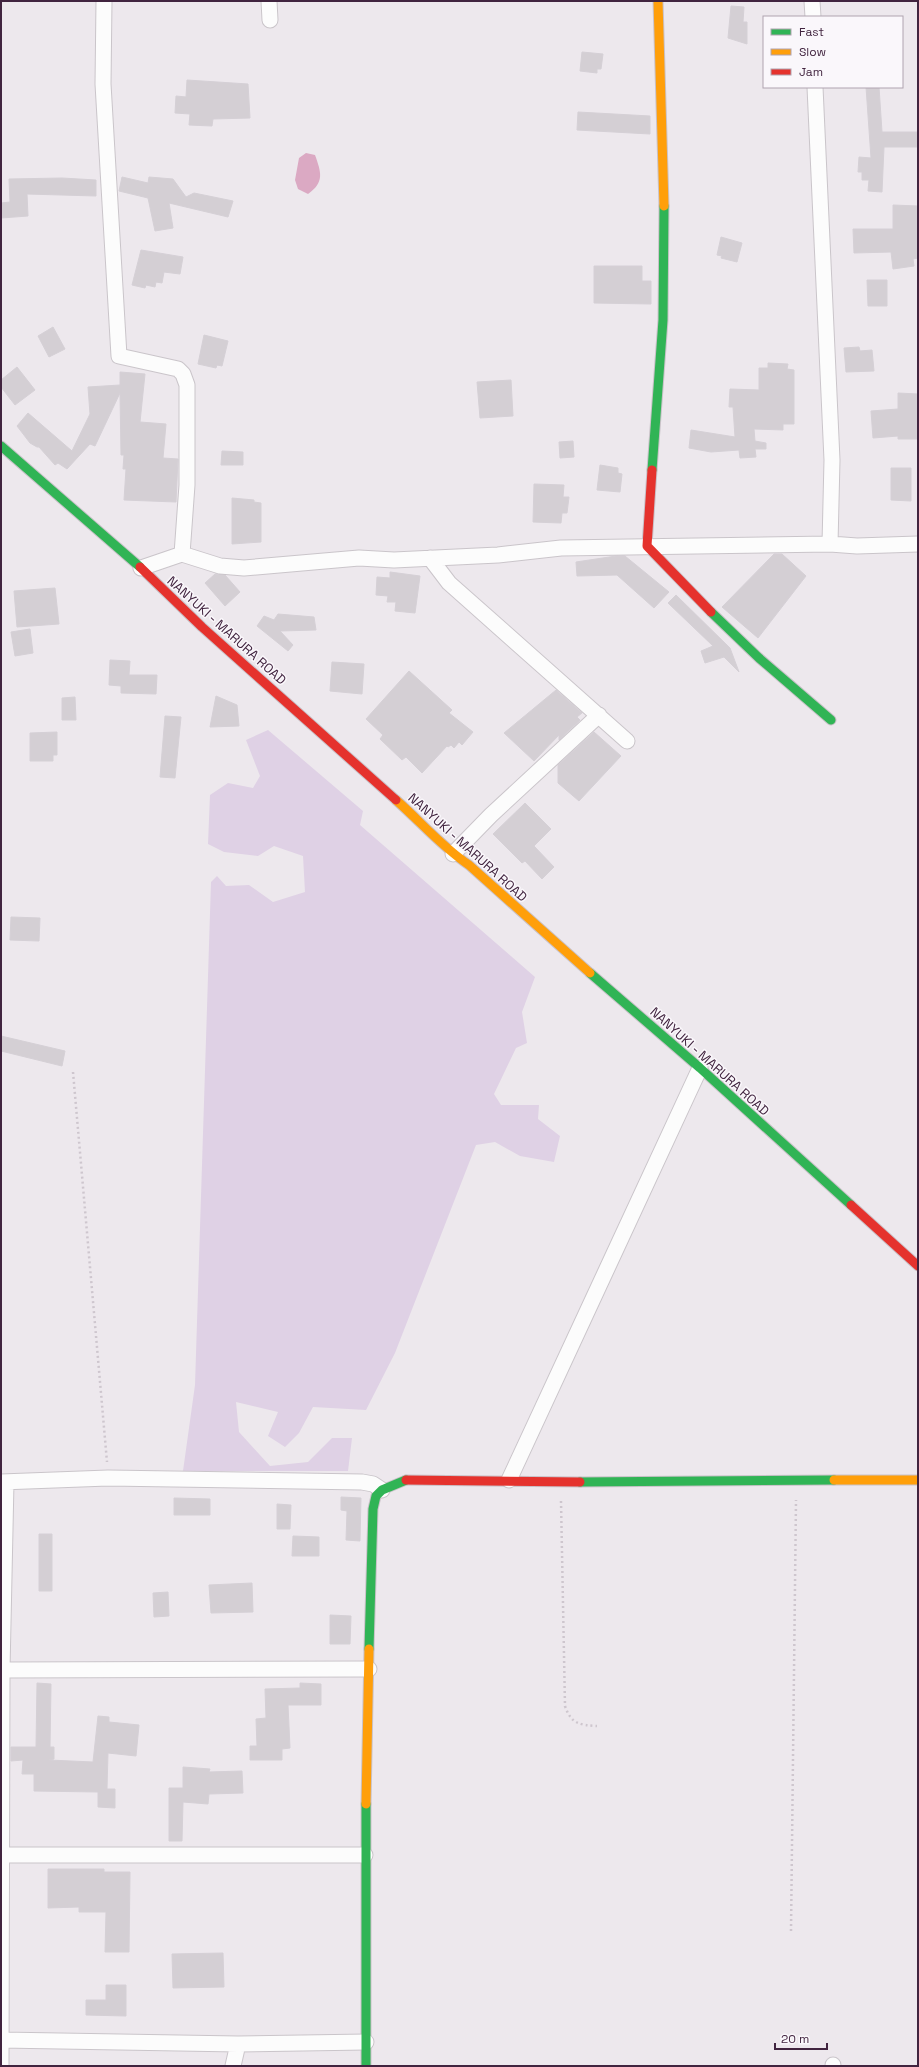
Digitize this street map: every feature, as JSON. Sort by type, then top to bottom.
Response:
[{"type":"street","points":[[104,1],[104,84],[119,356],[178,369],[183,374],[187,384],[187,485],[182,554]]},
{"type":"street","points":[[269,1],[270,20]]},
{"type":"street","points":[[658,1],[664,186],[663,320],[647,546],[682,586],[745,648],[780,679],[831,720]]},
{"type":"street","points":[[812,1],[813,16]]},
{"type":"street","points":[[815,88],[832,460],[830,544]]},
{"type":"street","name":"NANYUKI - MARURA ROAD","points":[[1,446],[141,568],[202,627],[430,830],[453,854],[469,865],[700,1068],[918,1266]]},
{"type":"street","points":[[141,568],[182,554],[220,566],[244,568],[359,558],[394,560],[498,555],[561,548],[830,544],[857,546],[918,544]]},
{"type":"street","points":[[430,558],[449,582],[524,651],[627,741]]},
{"type":"street","points":[[453,854],[491,815],[599,715]]},
{"type":"street","points":[[508,1480],[700,1068]]},
{"type":"street","points":[[1,2066],[3,1482],[108,1478],[362,1482],[373,1484],[382,1490]]},
{"type":"street","points":[[366,2066],[365,1855],[370,1574],[373,1509],[376,1496],[382,1490],[404,1480],[508,1480],[560,1482],[918,1480]]},
{"type":"street","points":[[2,1670],[369,1669]]},
{"type":"street","points":[[2,1855],[365,1855]]},
{"type":"street","points":[[1,2040],[238,2044],[366,2042]]},
{"type":"street","points":[[233,2066],[238,2044]]},
{"type":"path","points":[[73,1072],[108,1478]]},
{"type":"path","points":[[791,1931],[796,1481]]},
{"type":"path","points":[[560,1482],[565,1706],[568,1717],[581,1725],[597,1726]]},
{"type":"shaded area","points":[[306,153],[315,155],[320,172],[317,185],[308,194],[298,189],[295,180],[299,158]]},
{"type":"shaded area","points":[[268,730],[363,811],[360,825],[535,977],[522,1012],[527,1043],[516,1048],[494,1094],[501,1105],[539,1105],[538,1119],[560,1136],[554,1162],[520,1156],[495,1142],[476,1145],[395,1353],[366,1410],[313,1407],[299,1433],[285,1447],[268,1436],[278,1412],[236,1402],[239,1432],[270,1466],[308,1462],[332,1438],[352,1438],[348,1471],[183,1471],[195,1385],[211,882],[217,876],[226,886],[249,885],[273,902],[305,892],[303,856],[274,846],[258,856],[224,852],[208,844],[210,795],[228,783],[253,788],[260,776],[246,740]]},
{"type":"building","points":[[731,6],[744,7],[743,22],[747,22],[747,44],[728,38]]},
{"type":"building","points":[[582,52],[603,54],[601,69],[597,69],[597,73],[580,71]]},
{"type":"building","points":[[187,80],[248,84],[250,118],[213,119],[212,126],[189,125],[190,114],[175,113],[176,96],[186,97]]},
{"type":"building","points":[[866,88],[879,88],[882,132],[918,132],[918,147],[884,147],[882,192],[868,191],[869,180],[862,180],[862,172],[858,172],[859,157],[871,158]]},
{"type":"building","points":[[578,112],[650,116],[650,134],[577,130]]},
{"type":"building","points":[[122,177],[148,183],[149,177],[173,179],[186,197],[194,193],[233,201],[228,217],[169,203],[173,228],[155,231],[148,198],[119,191]]},
{"type":"building","points":[[62,178],[96,180],[96,196],[27,194],[28,216],[1,218],[1,203],[10,202],[9,179]]},
{"type":"building","points":[[893,205],[918,206],[918,258],[913,259],[914,266],[893,269],[891,252],[854,253],[853,229],[893,229]]},
{"type":"building","points":[[721,237],[742,243],[737,262],[721,258],[722,256],[717,255]]},
{"type":"building","points":[[141,250],[183,257],[180,274],[164,272],[162,283],[156,282],[155,287],[146,285],[145,288],[132,285]]},
{"type":"building","points":[[594,266],[642,266],[642,281],[651,281],[651,304],[594,303]]},
{"type":"building","points":[[867,280],[887,280],[887,306],[868,306]]},
{"type":"building","points":[[53,327],[65,349],[49,357],[38,336]]},
{"type":"building","points":[[204,335],[228,341],[222,366],[217,365],[216,368],[198,364]]},
{"type":"building","points":[[859,347],[860,351],[872,350],[874,371],[846,372],[844,348]]},
{"type":"building","points":[[768,363],[788,364],[787,369],[794,370],[794,424],[783,424],[783,430],[754,429],[755,441],[766,443],[766,449],[755,449],[756,457],[740,458],[739,450],[711,452],[689,448],[691,430],[735,437],[733,407],[729,407],[730,389],[759,390],[759,368],[768,368]]},
{"type":"building","points":[[17,367],[35,390],[15,405],[1,387],[1,380]]},
{"type":"building","points":[[120,372],[145,374],[140,422],[166,424],[163,458],[178,459],[176,502],[124,500],[126,469],[123,469],[124,455],[121,455],[120,393],[95,446],[90,444],[67,469],[58,463],[55,465],[39,447],[30,443],[17,426],[28,413],[72,451],[90,414],[88,387],[120,385]]},
{"type":"building","points":[[511,380],[513,416],[480,418],[477,382]]},
{"type":"building","points":[[898,393],[918,394],[918,439],[898,439],[898,436],[873,438],[871,411],[898,409]]},
{"type":"building","points":[[573,441],[574,457],[560,458],[559,442]]},
{"type":"building","points":[[222,451],[243,452],[243,465],[221,465]]},
{"type":"building","points":[[600,465],[618,468],[618,473],[622,474],[620,492],[597,490]]},
{"type":"building","points":[[891,468],[911,468],[911,501],[891,500]]},
{"type":"building","points":[[534,484],[564,485],[563,497],[569,497],[567,513],[562,513],[561,523],[533,522]]},
{"type":"building","points":[[232,498],[254,500],[254,502],[261,503],[261,542],[232,544]]},
{"type":"building","points":[[774,554],[782,554],[806,576],[758,638],[722,607]]},
{"type":"building","points":[[625,556],[669,592],[654,608],[617,575],[577,576],[576,562]]},
{"type":"building","points":[[390,572],[420,576],[415,613],[395,611],[396,602],[387,602],[388,596],[376,595],[377,577],[390,578]]},
{"type":"building","points":[[215,574],[225,575],[240,592],[225,606],[205,583]]},
{"type":"building","points":[[55,588],[59,624],[17,627],[14,591]]},
{"type":"building","points":[[676,595],[730,648],[739,672],[724,657],[705,663],[701,651],[713,646],[668,603]]},
{"type":"building","points":[[278,614],[314,617],[316,630],[280,631],[293,645],[288,651],[257,626],[264,616],[274,620]]},
{"type":"building","points":[[30,629],[33,653],[15,656],[11,632]]},
{"type":"building","points":[[110,660],[130,661],[129,675],[157,675],[156,694],[121,693],[121,686],[109,685]]},
{"type":"building","points":[[332,662],[364,664],[362,694],[330,691]]},
{"type":"building","points":[[409,671],[452,710],[449,713],[473,732],[462,745],[459,742],[454,748],[451,745],[448,747],[447,746],[422,773],[406,757],[402,760],[380,739],[383,735],[366,719]]},
{"type":"building","points":[[556,690],[582,713],[577,717],[580,720],[559,740],[559,735],[534,761],[504,733]]},
{"type":"building","points":[[216,696],[237,705],[239,726],[210,727]]},
{"type":"building","points":[[75,697],[76,720],[62,720],[62,698]]},
{"type":"building","points":[[165,716],[181,717],[175,778],[160,777]]},
{"type":"building","points":[[57,732],[57,755],[53,755],[53,761],[30,761],[30,733]]},
{"type":"building","points":[[594,732],[621,756],[579,801],[558,783],[558,765]]},
{"type":"building","points":[[525,803],[551,829],[534,846],[554,867],[542,879],[525,861],[522,863],[493,834]]},
{"type":"building","points":[[11,917],[40,918],[39,941],[10,940]]},
{"type":"building","points":[[1,1036],[65,1051],[62,1066],[1,1051]]},
{"type":"building","points":[[341,1497],[361,1498],[360,1541],[346,1540],[347,1511],[341,1510]]},
{"type":"building","points":[[174,1498],[210,1499],[210,1515],[174,1515]]},
{"type":"building","points":[[277,1504],[291,1505],[290,1529],[277,1529]]},
{"type":"building","points":[[39,1534],[52,1534],[52,1591],[39,1591]]},
{"type":"building","points":[[293,1536],[319,1537],[319,1556],[292,1556]]},
{"type":"building","points":[[252,1583],[253,1612],[211,1613],[209,1585]]},
{"type":"building","points":[[168,1592],[169,1616],[154,1617],[153,1593]]},
{"type":"building","points":[[330,1615],[351,1616],[350,1644],[330,1644]]},
{"type":"building","points":[[37,1683],[51,1684],[50,1747],[54,1747],[54,1759],[49,1760],[93,1762],[98,1716],[109,1717],[109,1722],[139,1725],[136,1756],[108,1753],[107,1789],[115,1789],[115,1808],[98,1807],[98,1792],[34,1791],[34,1774],[22,1774],[23,1760],[11,1761],[11,1747],[36,1747]]},
{"type":"building","points":[[300,1683],[321,1684],[321,1705],[288,1705],[290,1748],[282,1749],[282,1760],[250,1760],[250,1746],[257,1746],[256,1719],[266,1718],[265,1689],[300,1688]]},
{"type":"building","points":[[183,1767],[210,1769],[209,1772],[242,1771],[243,1793],[209,1794],[208,1804],[183,1802],[182,1841],[169,1841],[169,1788],[183,1788]]},
{"type":"building","points":[[48,1869],[104,1869],[104,1872],[130,1872],[129,1952],[105,1952],[106,1912],[79,1912],[79,1907],[48,1908]]},
{"type":"building","points":[[223,1953],[224,1987],[173,1988],[172,1954]]},
{"type":"building","points":[[106,1985],[126,1985],[126,2016],[86,2015],[86,2000],[106,2000]]},
{"type":"traffic: fast","points":[[652,470],[663,320],[664,206]]},
{"type":"traffic: fast","points":[[1,446],[140,567]]},
{"type":"traffic: fast","points":[[711,612],[759,658],[831,720]]},
{"type":"traffic: fast","points":[[590,973],[700,1068],[851,1205]]},
{"type":"traffic: fast","points":[[369,1649],[373,1509],[376,1496],[382,1490],[406,1480]]},
{"type":"traffic: fast","points":[[580,1482],[834,1480]]},
{"type":"traffic: fast","points":[[366,1804],[366,2066]]},
{"type":"traffic: slow","points":[[658,1],[664,206]]},
{"type":"traffic: slow","points":[[396,800],[440,842],[469,865],[590,973]]},
{"type":"traffic: slow","points":[[834,1480],[918,1480]]},
{"type":"traffic: slow","points":[[366,1804],[369,1649]]},
{"type":"traffic: jam","points":[[652,470],[647,546],[711,612]]},
{"type":"traffic: jam","points":[[140,567],[202,627],[396,800]]},
{"type":"traffic: jam","points":[[851,1205],[918,1266]]},
{"type":"traffic: jam","points":[[406,1480],[580,1482]]}]
